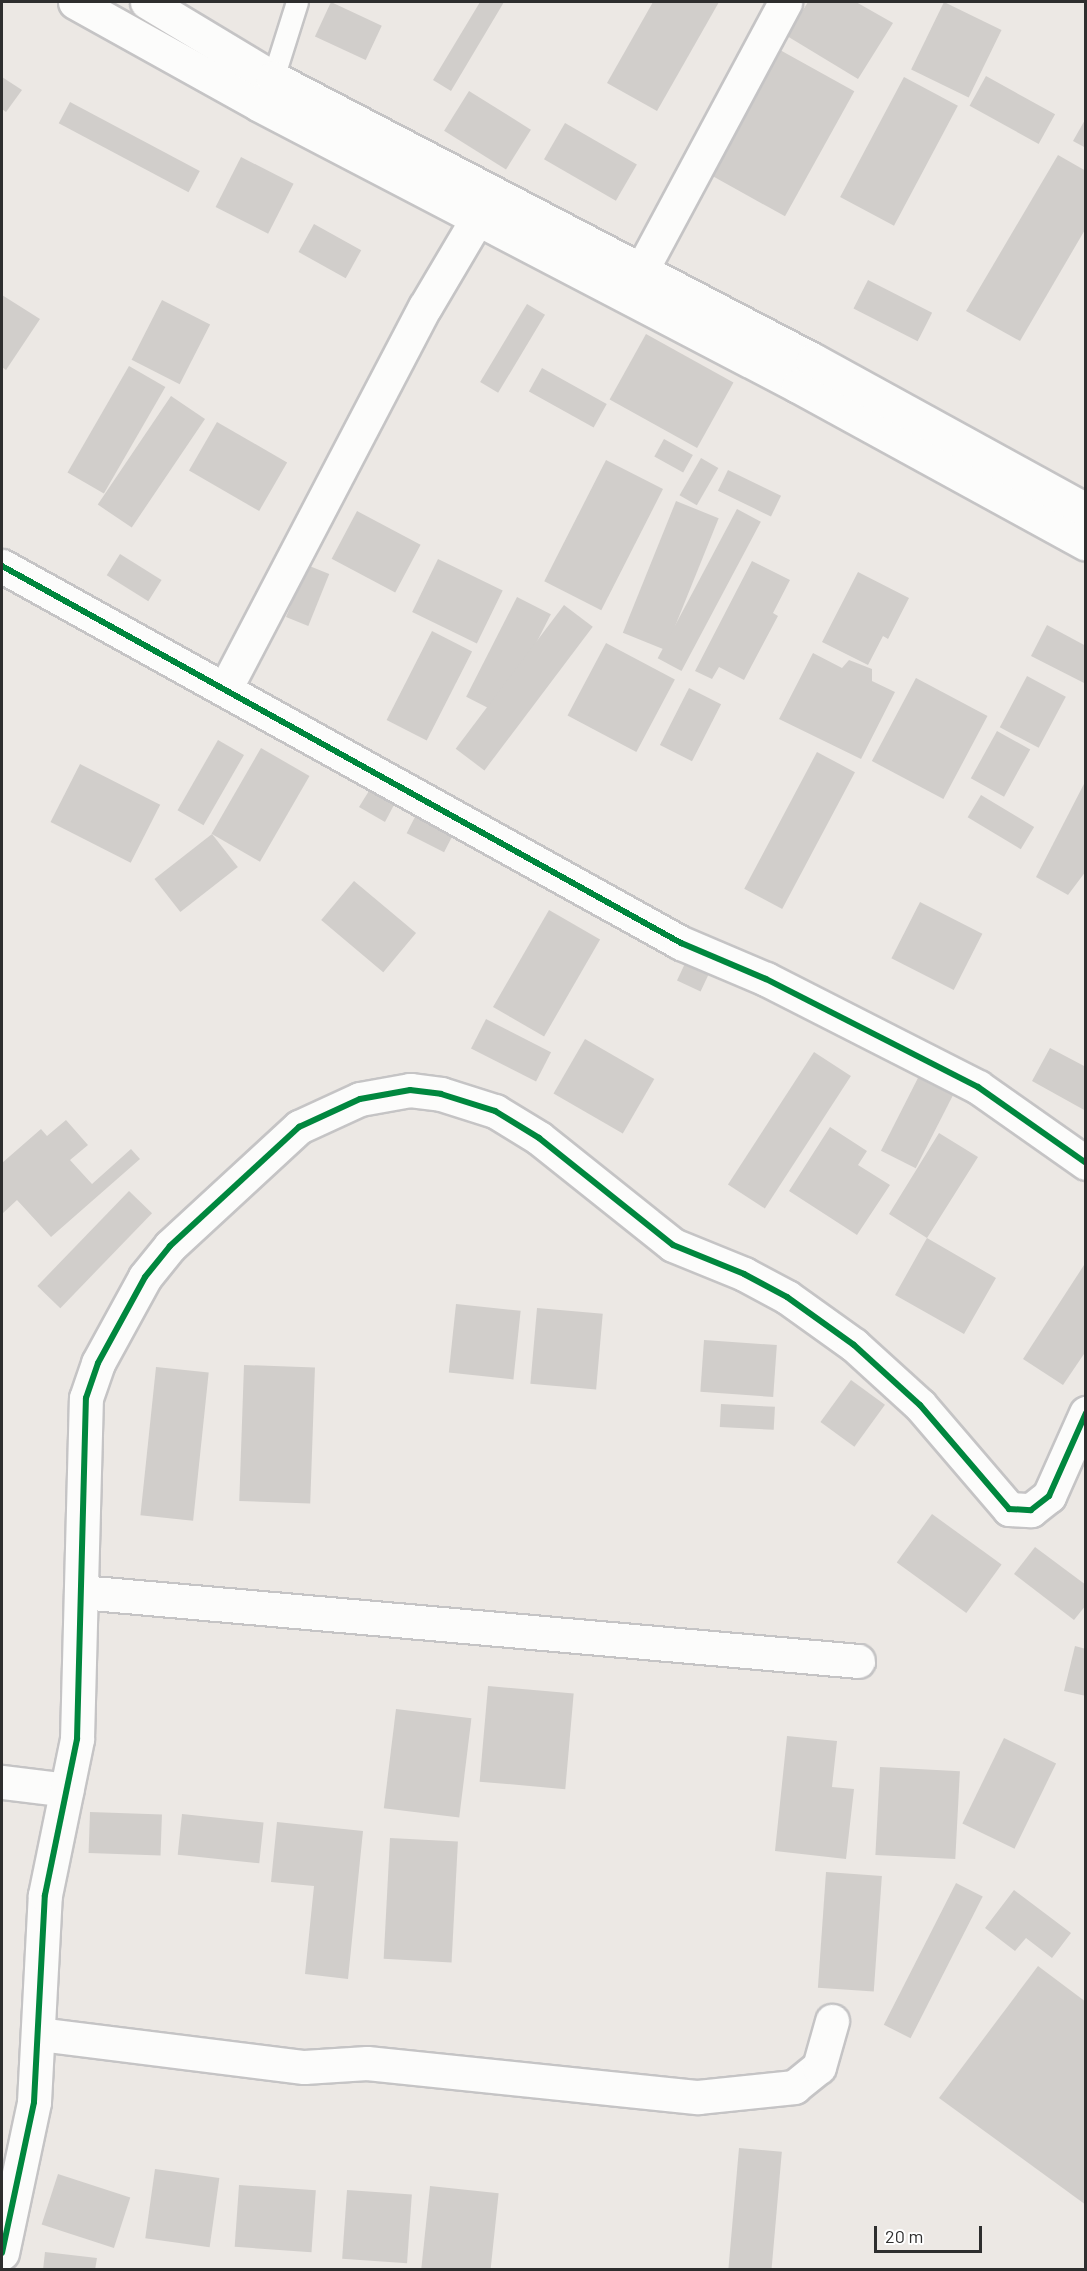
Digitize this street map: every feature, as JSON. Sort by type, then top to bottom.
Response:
[{"type":"street","points":[[75,2],[258,104],[798,386],[1086,544]]},
{"type":"street","points":[[147,2],[273,78],[641,271],[1086,510]]},
{"type":"street","points":[[641,271],[785,2]]},
{"type":"street","points":[[225,689],[425,308],[477,219]]},
{"type":"street","points":[[2,566],[681,943],[766,979],[978,1087],[1086,1164]]},
{"type":"street","points":[[4,2234],[34,2102],[45,1895],[77,1739],[86,1398],[98,1363],[145,1277],[171,1246],[299,1127],[360,1100],[410,1090],[441,1094],[495,1111],[539,1138],[673,1245],[744,1274],[787,1298],[854,1345],[920,1405],[1009,1509],[1030,1510],[1049,1496],[1086,1413]]},
{"type":"street","points":[[81,1592],[858,1661]]},
{"type":"street","points":[[2,1782],[66,1790]]},
{"type":"street","points":[[39,2034],[304,2067],[367,2063],[698,2097],[794,2087],[819,2067],[831,2021]]},
{"type":"lane","points":[[273,78],[297,2]]},
{"type":"building","points":[[331,2],[382,26],[366,60],[315,36]]},
{"type":"building","points":[[480,2],[504,2],[451,91],[433,80]]},
{"type":"building","points":[[653,2],[719,2],[657,111],[607,83]]},
{"type":"building","points":[[808,2],[856,2],[893,23],[858,79],[787,36]]},
{"type":"building","points":[[944,2],[1002,30],[969,97],[911,69]]},
{"type":"building","points":[[780,50],[854,91],[785,216],[711,175]]},
{"type":"building","points":[[986,76],[1055,114],[1039,144],[970,106]]},
{"type":"building","points":[[2,77],[22,90],[6,112],[2,109]]},
{"type":"building","points":[[904,77],[958,106],[894,226],[840,197]]},
{"type":"building","points":[[469,91],[531,130],[506,170],[444,131]]},
{"type":"building","points":[[70,102],[200,171],[189,192],[59,123]]},
{"type":"building","points":[[1086,118],[1086,148],[1073,141]]},
{"type":"building","points":[[565,123],[637,164],[616,201],[544,159]]},
{"type":"building","points":[[1058,155],[1086,171],[1086,228],[1020,341],[966,311]]},
{"type":"building","points":[[241,157],[294,184],[268,234],[216,207]]},
{"type":"building","points":[[314,224],[361,250],[346,278],[298,252]]},
{"type":"building","points":[[868,280],[932,313],[918,341],[853,309]]},
{"type":"building","points":[[2,295],[40,319],[6,370],[2,367]]},
{"type":"building","points":[[162,300],[210,325],[180,384],[132,360]]},
{"type":"building","points":[[527,304],[545,315],[498,393],[480,382]]},
{"type":"building","points":[[646,334],[733,382],[697,448],[610,400]]},
{"type":"building","points":[[129,366],[165,387],[104,494],[68,473]]},
{"type":"building","points":[[542,368],[607,404],[594,427],[529,392]]},
{"type":"building","points":[[171,396],[205,419],[132,528],[98,505]]},
{"type":"building","points":[[217,422],[287,462],[259,511],[189,470]]},
{"type":"building","points":[[664,439],[693,455],[683,472],[654,456]]},
{"type":"building","points":[[701,458],[718,468],[697,505],[680,495]]},
{"type":"building","points":[[606,460],[663,489],[601,610],[544,581]]},
{"type":"building","points":[[728,470],[781,496],[771,517],[718,491]]},
{"type":"building","points":[[676,501],[719,518],[665,650],[623,633]]},
{"type":"building","points":[[737,509],[761,522],[681,671],[658,658]]},
{"type":"building","points":[[357,511],[421,545],[395,592],[332,559]]},
{"type":"building","points":[[120,554],[162,580],[148,601],[107,575]]},
{"type":"building","points":[[438,559],[503,591],[477,644],[412,612]]},
{"type":"building","points":[[752,561],[790,580],[773,613],[778,616],[744,680],[719,667],[712,679],[695,671]]},
{"type":"building","points":[[307,565],[329,574],[308,626],[286,617]]},
{"type":"building","points":[[858,572],[909,598],[888,639],[883,636],[868,665],[822,642]]},
{"type":"building","points":[[517,597],[551,614],[500,714],[466,697]]},
{"type":"building","points":[[564,605],[593,627],[484,770],[456,749]]},
{"type":"building","points":[[1047,625],[1086,646],[1086,684],[1031,656]]},
{"type":"building","points":[[432,631],[472,651],[427,741],[387,720]]},
{"type":"building","points":[[606,643],[675,680],[636,752],[568,715]]},
{"type":"building","points":[[813,653],[842,668],[849,660],[872,669],[872,681],[895,692],[861,759],[779,719]]},
{"type":"building","points":[[1027,676],[1066,697],[1039,748],[1000,727]]},
{"type":"building","points":[[916,678],[988,716],[943,799],[872,761]]},
{"type":"building","points":[[689,688],[721,704],[692,761],[660,745]]},
{"type":"building","points":[[997,731],[1030,749],[1004,797],[971,778]]},
{"type":"building","points":[[218,740],[244,755],[203,825],[178,810]]},
{"type":"building","points":[[261,748],[309,776],[260,862],[212,834]]},
{"type":"building","points":[[817,752],[855,772],[782,909],[744,889]]},
{"type":"building","points":[[80,764],[160,805],[131,863],[50,822]]},
{"type":"building","points":[[1086,780],[1086,871],[1068,895],[1036,877]]},
{"type":"building","points":[[372,786],[395,803],[385,822],[359,807]]},
{"type":"building","points":[[981,795],[1034,827],[1021,849],[968,817]]},
{"type":"building","points":[[418,811],[455,830],[444,852],[407,833]]},
{"type":"building","points":[[212,834],[238,867],[180,912],[154,879]]},
{"type":"building","points":[[354,881],[416,933],[383,972],[321,920]]},
{"type":"building","points":[[920,902],[982,934],[954,990],[891,958]]},
{"type":"building","points":[[549,910],[600,940],[544,1036],[493,1007]]},
{"type":"building","points":[[688,957],[712,968],[701,992],[677,981]]},
{"type":"building","points":[[486,1019],[551,1052],[536,1082],[471,1048]]},
{"type":"building","points":[[585,1039],[654,1079],[623,1134],[554,1094]]},
{"type":"building","points":[[1050,1048],[1086,1067],[1086,1111],[1032,1081]]},
{"type":"building","points":[[814,1052],[851,1076],[765,1208],[728,1185]]},
{"type":"building","points":[[920,1074],[955,1092],[916,1168],[881,1151]]},
{"type":"building","points":[[66,1120],[88,1145],[70,1160],[92,1184],[131,1149],[140,1159],[51,1237],[17,1200],[2,1214],[2,1163],[41,1129],[47,1136]]},
{"type":"building","points":[[830,1127],[867,1151],[858,1165],[890,1185],[857,1235],[789,1191]]},
{"type":"building","points":[[939,1133],[978,1157],[927,1238],[889,1214]]},
{"type":"building","points":[[129,1191],[152,1213],[60,1308],[37,1286]]},
{"type":"building","points":[[927,1238],[996,1278],[964,1334],[895,1295]]},
{"type":"building","points":[[1086,1262],[1086,1351],[1063,1385],[1023,1359]]},
{"type":"building","points":[[456,1304],[521,1311],[513,1379],[449,1373]]},
{"type":"building","points":[[537,1308],[603,1314],[596,1389],[530,1384]]},
{"type":"building","points":[[704,1340],[777,1345],[773,1397],[700,1392]]},
{"type":"building","points":[[244,1365],[315,1367],[310,1503],[239,1501]]},
{"type":"building","points":[[156,1367],[209,1373],[193,1521],[140,1515]]},
{"type":"building","points":[[851,1380],[885,1405],[854,1447],[820,1422]]},
{"type":"building","points":[[721,1404],[775,1407],[774,1430],[720,1427]]},
{"type":"building","points":[[932,1514],[1002,1565],[966,1613],[897,1563]]},
{"type":"building","points":[[1035,1547],[1086,1585],[1086,1605],[1074,1620],[1014,1574]]},
{"type":"building","points":[[1075,1646],[1086,1649],[1086,1696],[1064,1691]]},
{"type":"building","points":[[488,1686],[574,1693],[565,1789],[480,1782]]},
{"type":"building","points":[[396,1709],[471,1718],[459,1818],[384,1808]]},
{"type":"building","points":[[787,1736],[837,1741],[832,1787],[854,1789],[846,1859],[775,1851]]},
{"type":"building","points":[[1004,1738],[1056,1763],[1014,1849],[962,1823]]},
{"type":"building","points":[[880,1767],[960,1771],[955,1859],[875,1855]]},
{"type":"building","points":[[90,1812],[162,1815],[161,1855],[89,1853]]},
{"type":"building","points":[[182,1814],[264,1823],[259,1863],[178,1855]]},
{"type":"building","points":[[277,1822],[363,1831],[348,1979],[305,1974],[314,1886],[271,1882]]},
{"type":"building","points":[[390,1838],[458,1842],[452,1962],[384,1959]]},
{"type":"building","points":[[826,1872],[882,1876],[874,1992],[818,1988]]},
{"type":"building","points":[[956,1883],[983,1897],[911,2038],[884,2025]]},
{"type":"building","points":[[1014,1890],[1071,1933],[1052,1958],[1026,1938],[1015,1951],[985,1928]]},
{"type":"building","points":[[1038,1966],[1086,2002],[1086,2205],[939,2098]]},
{"type":"building","points":[[739,2148],[782,2152],[771,2270],[728,2270]]},
{"type":"building","points":[[155,2169],[219,2178],[210,2247],[145,2238]]},
{"type":"building","points":[[58,2174],[130,2197],[114,2248],[42,2224]]},
{"type":"building","points":[[239,2185],[316,2190],[311,2252],[235,2247]]},
{"type":"building","points":[[430,2186],[499,2193],[491,2270],[421,2269]]},
{"type":"building","points":[[347,2190],[412,2195],[407,2263],[342,2259]]},
{"type":"building","points":[[45,2252],[97,2258],[95,2270],[43,2270]]},
{"type":"cycle path","points":[[2,566],[681,943],[766,979],[978,1087],[1086,1163]]},
{"type":"cycle path","points":[[2,2253],[34,2102],[45,1895],[77,1739],[86,1398],[98,1363],[145,1277],[170,1246],[299,1127],[360,1099],[410,1090],[441,1094],[495,1111],[539,1138],[673,1245],[744,1274],[787,1297],[854,1345],[920,1405],[1009,1509],[1031,1510],[1049,1496],[1086,1413]]}]
